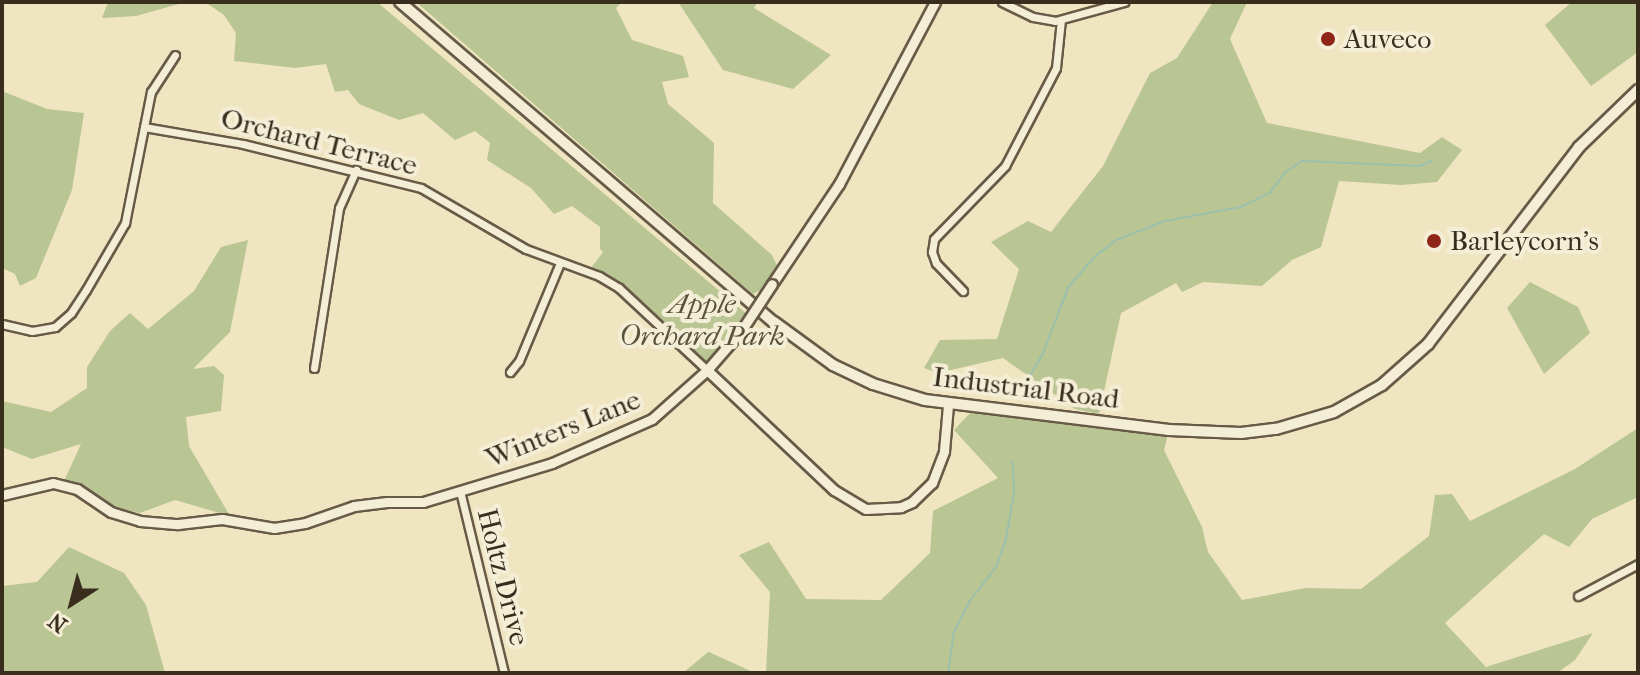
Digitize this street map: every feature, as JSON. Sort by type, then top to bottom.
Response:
[{"type":"main road","name":"Industrial Road","points":[[400,2],[808,348],[833,365],[873,384],[948,405],[1224,433],[1276,429],[1334,412],[1382,385],[1420,353],[1586,139],[1638,90]]},
{"type":"street","name":"Winters Lane","points":[[2,495],[53,483],[77,489],[111,512],[140,521],[178,524],[222,519],[274,528],[305,523],[354,506],[423,502],[552,463],[639,426],[662,412],[707,370],[741,331],[839,184],[935,2]]},
{"type":"street","points":[[1002,2],[1033,17],[1061,20],[1124,2]]},
{"type":"street","points":[[963,291],[936,263],[932,252],[934,239],[1005,166],[1056,68],[1061,20]]},
{"type":"street","points":[[2,324],[46,330],[62,323],[71,313],[120,235],[129,213],[153,87],[175,55]]},
{"type":"street","name":"Orchard Terrace","points":[[144,127],[243,144],[421,188],[526,249],[599,276],[619,288],[707,370]]},
{"type":"street","points":[[314,368],[339,208],[356,170]]},
{"type":"street","points":[[510,372],[519,361],[560,263]]},
{"type":"street","points":[[707,370],[834,490],[866,509],[901,507],[912,502],[932,483],[944,451],[948,405]]},
{"type":"street","name":"Holtz Drive","points":[[460,491],[504,673]]},
{"type":"street","points":[[1578,596],[1638,564]]},
{"type":"green space","points":[[108,2],[186,2],[136,16],[102,18]]},
{"type":"green space","name":"Apple Orchard Park","points":[[205,2],[377,2],[749,316],[707,370],[628,295],[588,272],[603,252],[600,249],[600,227],[572,206],[554,214],[531,188],[487,160],[490,143],[475,131],[455,140],[423,113],[399,120],[359,104],[348,90],[335,92],[326,64],[295,68],[234,61],[236,33],[224,15]]},
{"type":"green space","points":[[416,2],[622,2],[616,8],[632,40],[683,56],[689,77],[662,82],[668,104],[714,143],[713,203],[772,255],[780,272],[772,284],[753,294]]},
{"type":"green space","points":[[678,2],[758,2],[754,8],[831,55],[793,89],[723,70]]},
{"type":"green space","points":[[1213,2],[1247,2],[1230,39],[1267,123],[1420,153],[1442,137],[1462,150],[1437,182],[1401,185],[1339,181],[1321,247],[1292,260],[1262,286],[1203,282],[1182,292],[1176,283],[1121,313],[1099,414],[1075,409],[1003,358],[938,373],[924,368],[940,340],[997,339],[1019,269],[991,242],[1028,221],[1051,232],[1103,166],[1150,73],[1177,58]]},
{"type":"green space","points":[[1572,2],[1638,2],[1638,52],[1591,86],[1545,25]]},
{"type":"green space","points":[[2,91],[47,109],[84,113],[72,190],[36,278],[20,286],[15,274],[2,268]]},
{"type":"green space","points":[[248,240],[230,332],[193,369],[214,366],[224,375],[221,411],[186,417],[189,446],[230,516],[175,500],[140,513],[113,507],[64,481],[81,444],[32,459],[2,447],[2,401],[51,412],[87,388],[87,367],[110,331],[130,313],[148,329],[194,291],[221,247]]},
{"type":"green space","points":[[1530,282],[1578,307],[1590,333],[1544,374],[1507,308]]},
{"type":"green space","points":[[975,408],[1169,430],[1164,450],[1202,527],[1208,552],[1242,600],[1306,588],[1361,589],[1429,536],[1435,495],[1452,494],[1470,521],[1575,469],[1638,428],[1638,497],[1592,519],[1569,547],[1544,534],[1445,623],[1486,667],[1593,633],[1575,660],[1557,673],[766,673],[770,592],[739,555],[769,542],[806,599],[881,600],[930,553],[933,511],[998,478],[954,430]]},
{"type":"green space","points":[[69,547],[124,573],[146,605],[165,673],[2,673],[2,586],[37,582]]},
{"type":"green space","points":[[709,652],[755,673],[683,673]]},
{"type":"waterway","points":[[1027,381],[1043,353],[1068,288],[1093,258],[1116,240],[1165,221],[1241,207],[1270,193],[1285,172],[1302,161],[1420,166],[1433,160]]},
{"type":"waterway","points":[[948,673],[954,632],[969,602],[996,567],[1006,539],[1014,492],[1013,462]]},
{"type":"place","name":"Auveco","points":[[1328,39]]},
{"type":"place","name":"Barleycorn’s","points":[[1434,241]]}]
